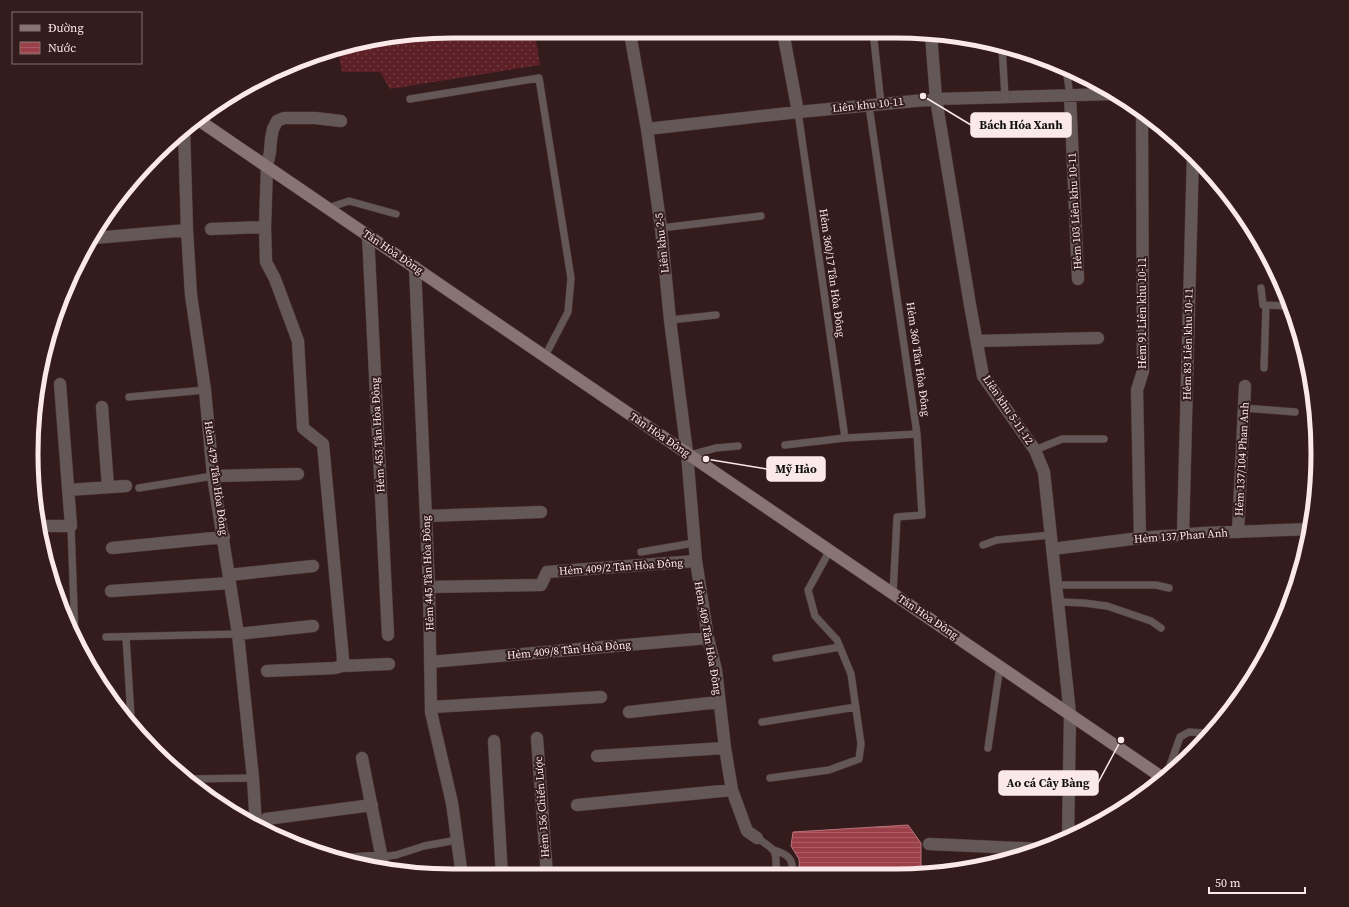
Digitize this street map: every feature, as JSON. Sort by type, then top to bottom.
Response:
[{"type":"street","name":"Liên khu 2-5","points":[[631,38],[647,128],[661,228],[670,320],[689,454]]},
{"type":"street","points":[[784,38],[798,112]]},
{"type":"street","name":"Liên khu 5-11-12","points":[[931,40],[936,99],[983,376],[1035,450],[1044,472],[1070,714],[1068,831]]},
{"type":"street","name":"Liên khu 10-11","points":[[647,128],[936,99],[1104,94]]},
{"type":"street","name":"Hẻm 103 Liên khu 10-11","points":[[1070,96],[1078,279]]},
{"type":"street","points":[[341,121],[294,118],[284,118],[277,121],[273,129],[267,166],[265,227],[266,262],[275,279],[298,341],[302,428],[323,444],[344,659],[342,666]]},
{"type":"street","name":"Hẻm 91 Liên khu 10-11","points":[[1140,538],[1137,390],[1143,370],[1142,120]]},
{"type":"street","name":"Tân Hòa Đông","points":[[203,123],[1158,775]]},
{"type":"street","name":"Hẻm 479 Tân Hòa Đông","points":[[184,138],[187,230],[191,295],[205,390],[214,476],[238,634],[253,778],[261,821]]},
{"type":"street","name":"Hẻm 83 Liên khu 10-11","points":[[1184,534],[1193,164]]},
{"type":"street","points":[[211,229],[265,227]]},
{"type":"street","points":[[99,238],[187,230]]},
{"type":"street","name":"Hẻm 453 Tân Hòa Đông","points":[[368,235],[388,635]]},
{"type":"street","name":"Hẻm 445 Tân Hòa Đông","points":[[415,267],[429,587],[432,712],[452,803],[461,869]]},
{"type":"street","points":[[977,340],[1098,338]]},
{"type":"street","points":[[45,526],[71,526],[60,384]]},
{"type":"street","name":"Hẻm 137/104 Phan Anh","points":[[1238,532],[1245,386]]},
{"type":"street","points":[[102,407],[108,487]]},
{"type":"street","name":"Hẻm 409 Tân Hòa Đông","points":[[689,454],[696,561],[708,638],[716,670],[725,748],[732,790],[747,831],[757,838]]},
{"type":"street","points":[[214,476],[298,474]]},
{"type":"street","points":[[68,490],[126,486]]},
{"type":"street","points":[[426,516],[541,512]]},
{"type":"street","name":"Hẻm 137 Phan Anh","points":[[1052,549],[1184,534],[1304,529]]},
{"type":"street","points":[[112,548],[224,537]]},
{"type":"street","name":"Hẻm 409/2 Tân Hòa Đông","points":[[429,587],[541,585],[547,572],[696,561]]},
{"type":"street","points":[[111,591],[229,579],[313,566]]},
{"type":"street","points":[[238,634],[313,626]]},
{"type":"street","name":"Hẻm 409/8 Tân Hòa Đông","points":[[430,662],[708,638]]},
{"type":"street","points":[[267,671],[389,664]]},
{"type":"street","points":[[432,707],[600,697]]},
{"type":"street","points":[[629,712],[719,702]]},
{"type":"street","name":"Hẻm 156 Chiến Lược","points":[[537,738],[546,869]]},
{"type":"street","points":[[494,741],[502,869]]},
{"type":"street","points":[[597,756],[725,748]]},
{"type":"street","points":[[362,758],[383,863]]},
{"type":"street","points":[[577,805],[732,790]]},
{"type":"street","points":[[264,823],[372,805]]},
{"type":"street","points":[[929,844],[1027,847]]},
{"type":"street","points":[[361,858],[381,856]]},
{"type":"lane","points":[[874,38],[881,104]]},
{"type":"lane","points":[[1002,52],[1005,97]]},
{"type":"lane","points":[[1067,75],[1070,96]]},
{"type":"lane","points":[[410,99],[539,78],[571,278],[568,312],[545,356]]},
{"type":"lane","name":"Hẻm 360 Tân Hòa Đông","points":[[869,106],[917,434],[922,515],[897,517],[893,594]]},
{"type":"lane","name":"Hẻm 360/17 Tân Hòa Đông","points":[[798,112],[845,438]]},
{"type":"lane","points":[[328,208],[349,201],[396,214]]},
{"type":"lane","points":[[661,228],[761,216]]},
{"type":"lane","points":[[1261,288],[1263,305],[1284,306]]},
{"type":"lane","points":[[1264,368],[1266,305]]},
{"type":"lane","points":[[670,320],[716,315]]},
{"type":"lane","points":[[129,397],[205,390]]},
{"type":"lane","points":[[1244,408],[1295,412]]},
{"type":"lane","points":[[785,445],[845,438],[917,434]]},
{"type":"lane","points":[[1035,450],[1062,440],[1104,439]]},
{"type":"lane","points":[[689,454],[716,448],[738,446]]},
{"type":"lane","points":[[139,488],[214,476]]},
{"type":"lane","points":[[71,526],[74,623]]},
{"type":"lane","points":[[983,545],[997,540],[1051,535]]},
{"type":"lane","points":[[641,552],[694,543]]},
{"type":"lane","points":[[770,778],[829,770],[859,759],[861,744],[851,674],[837,640],[815,616],[808,590],[830,550]]},
{"type":"lane","points":[[1057,585],[1156,585],[1169,588]]},
{"type":"lane","points":[[1059,602],[1107,606],[1151,621],[1161,628]]},
{"type":"lane","points":[[106,637],[238,634]]},
{"type":"lane","points":[[126,637],[131,714]]},
{"type":"lane","points":[[776,658],[840,647]]},
{"type":"lane","points":[[988,748],[1000,666]]},
{"type":"lane","points":[[762,722],[856,706]]},
{"type":"lane","points":[[1170,765],[1180,737],[1188,732],[1202,733]]},
{"type":"lane","points":[[196,779],[253,778]]},
{"type":"lane","points":[[757,838],[774,850],[785,854],[790,858],[793,864],[793,869]]},
{"type":"lane","points":[[381,856],[457,840]]},
{"type":"lane","points":[[774,850],[776,857],[776,869]]},
{"type":"shaded area","points":[[454,38],[536,38],[540,65],[390,89],[380,72],[342,72],[339,54],[346,52],[399,42]]},
{"type":"water","points":[[908,825],[921,843],[921,868],[800,869],[799,859],[791,846],[793,832]]},
{"type":"place","name":"Bách Hóa Xanh","points":[[923,96]]},
{"type":"place","name":"Mỹ Hảo","points":[[706,459]]},
{"type":"place","name":"Ao cá Cây Bàng","points":[[1121,740]]}]
